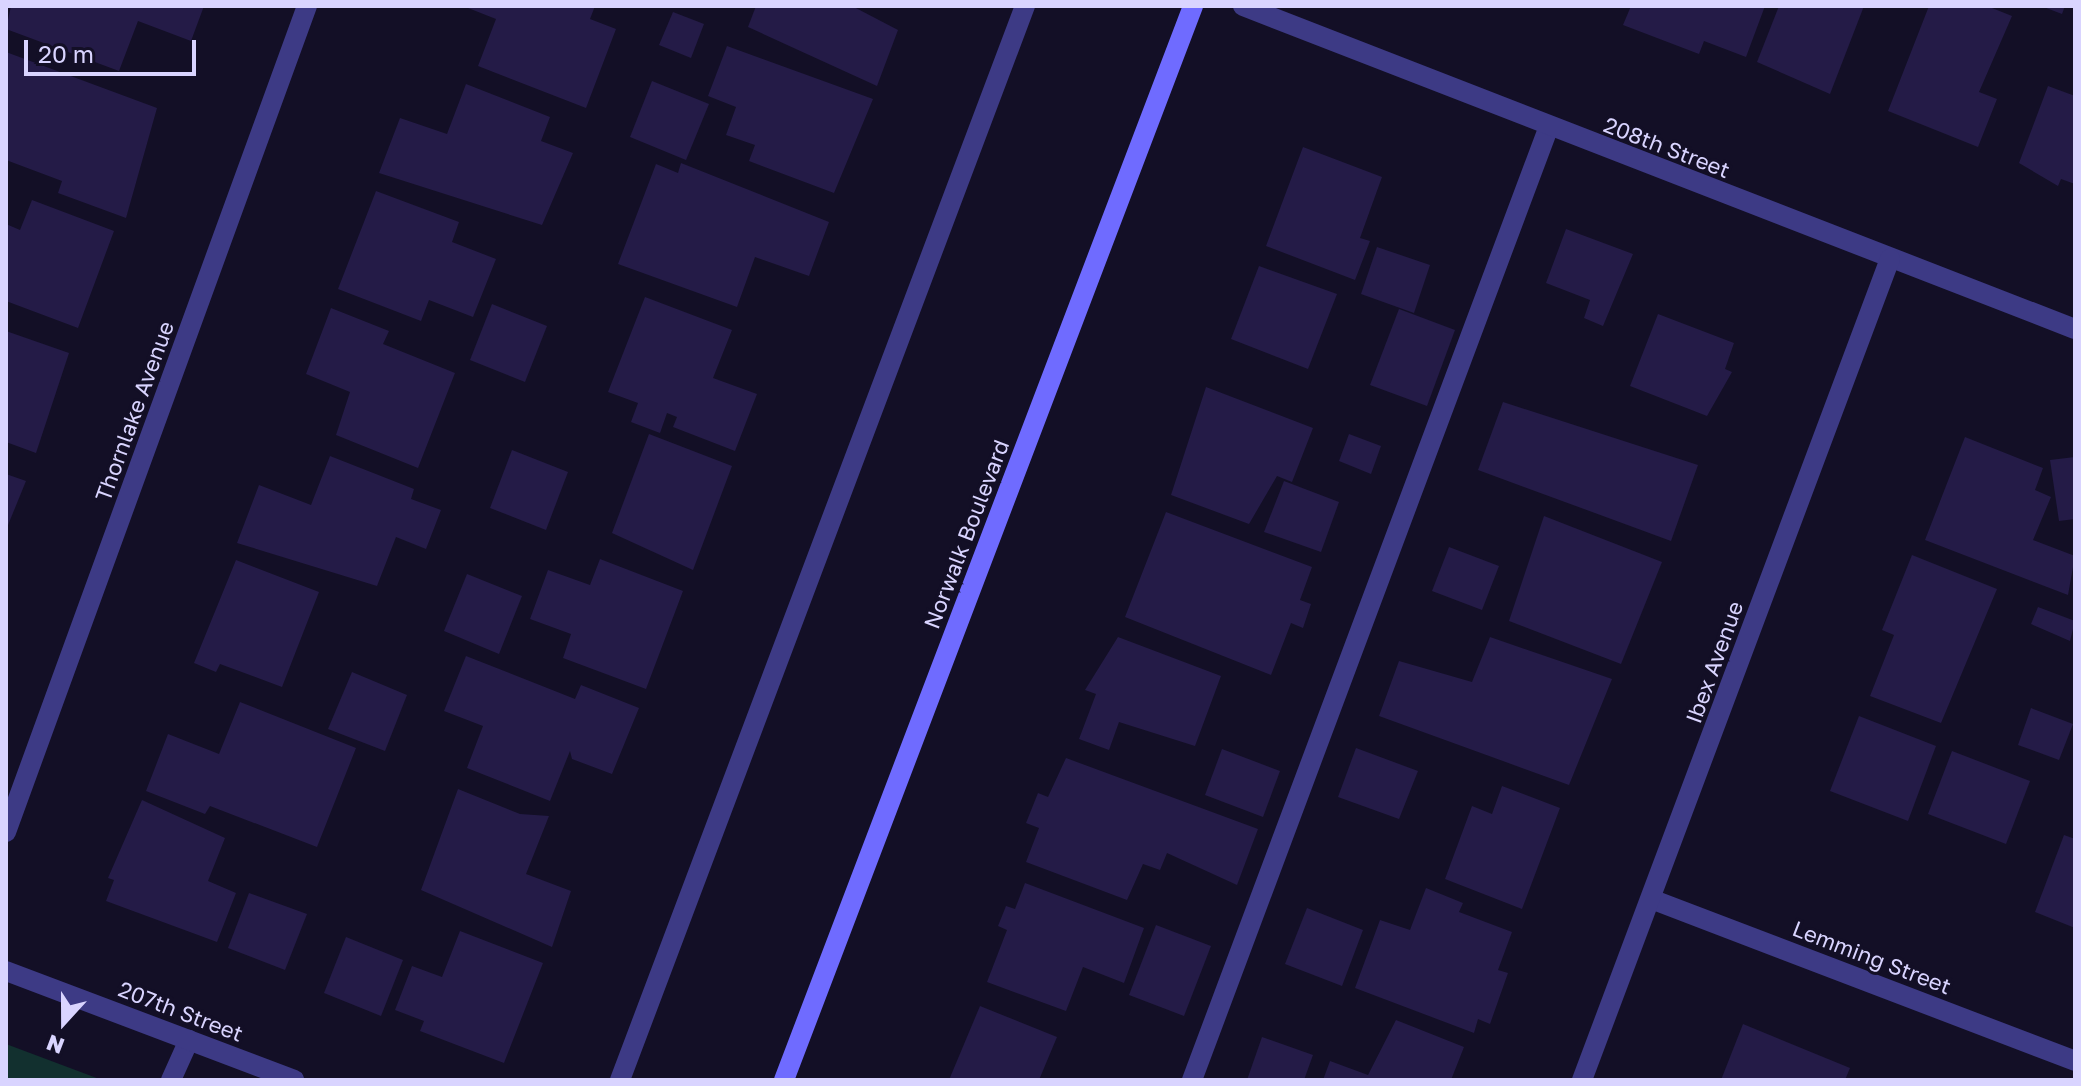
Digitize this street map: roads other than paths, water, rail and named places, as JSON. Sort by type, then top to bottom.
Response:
[{"type":"main road","name":"Norwalk Boulevard","points":[[784,1080],[1193,6]]},
{"type":"street","name":"Thornlake Avenue","points":[[6,832],[307,6]]},
{"type":"street","points":[[620,1080],[1025,6]]},
{"type":"street","name":"208th Street","points":[[1243,6],[2075,329]]},
{"type":"street","points":[[1192,1080],[1549,126]]},
{"type":"street","name":"Ibex Avenue","points":[[1582,1080],[1890,259]]},
{"type":"street","name":"Lemming Street","points":[[1651,899],[2075,1061]]},
{"type":"street","name":"207th Street","points":[[6,971],[294,1080]]},
{"type":"street","points":[[171,1080],[189,1040]]}]
